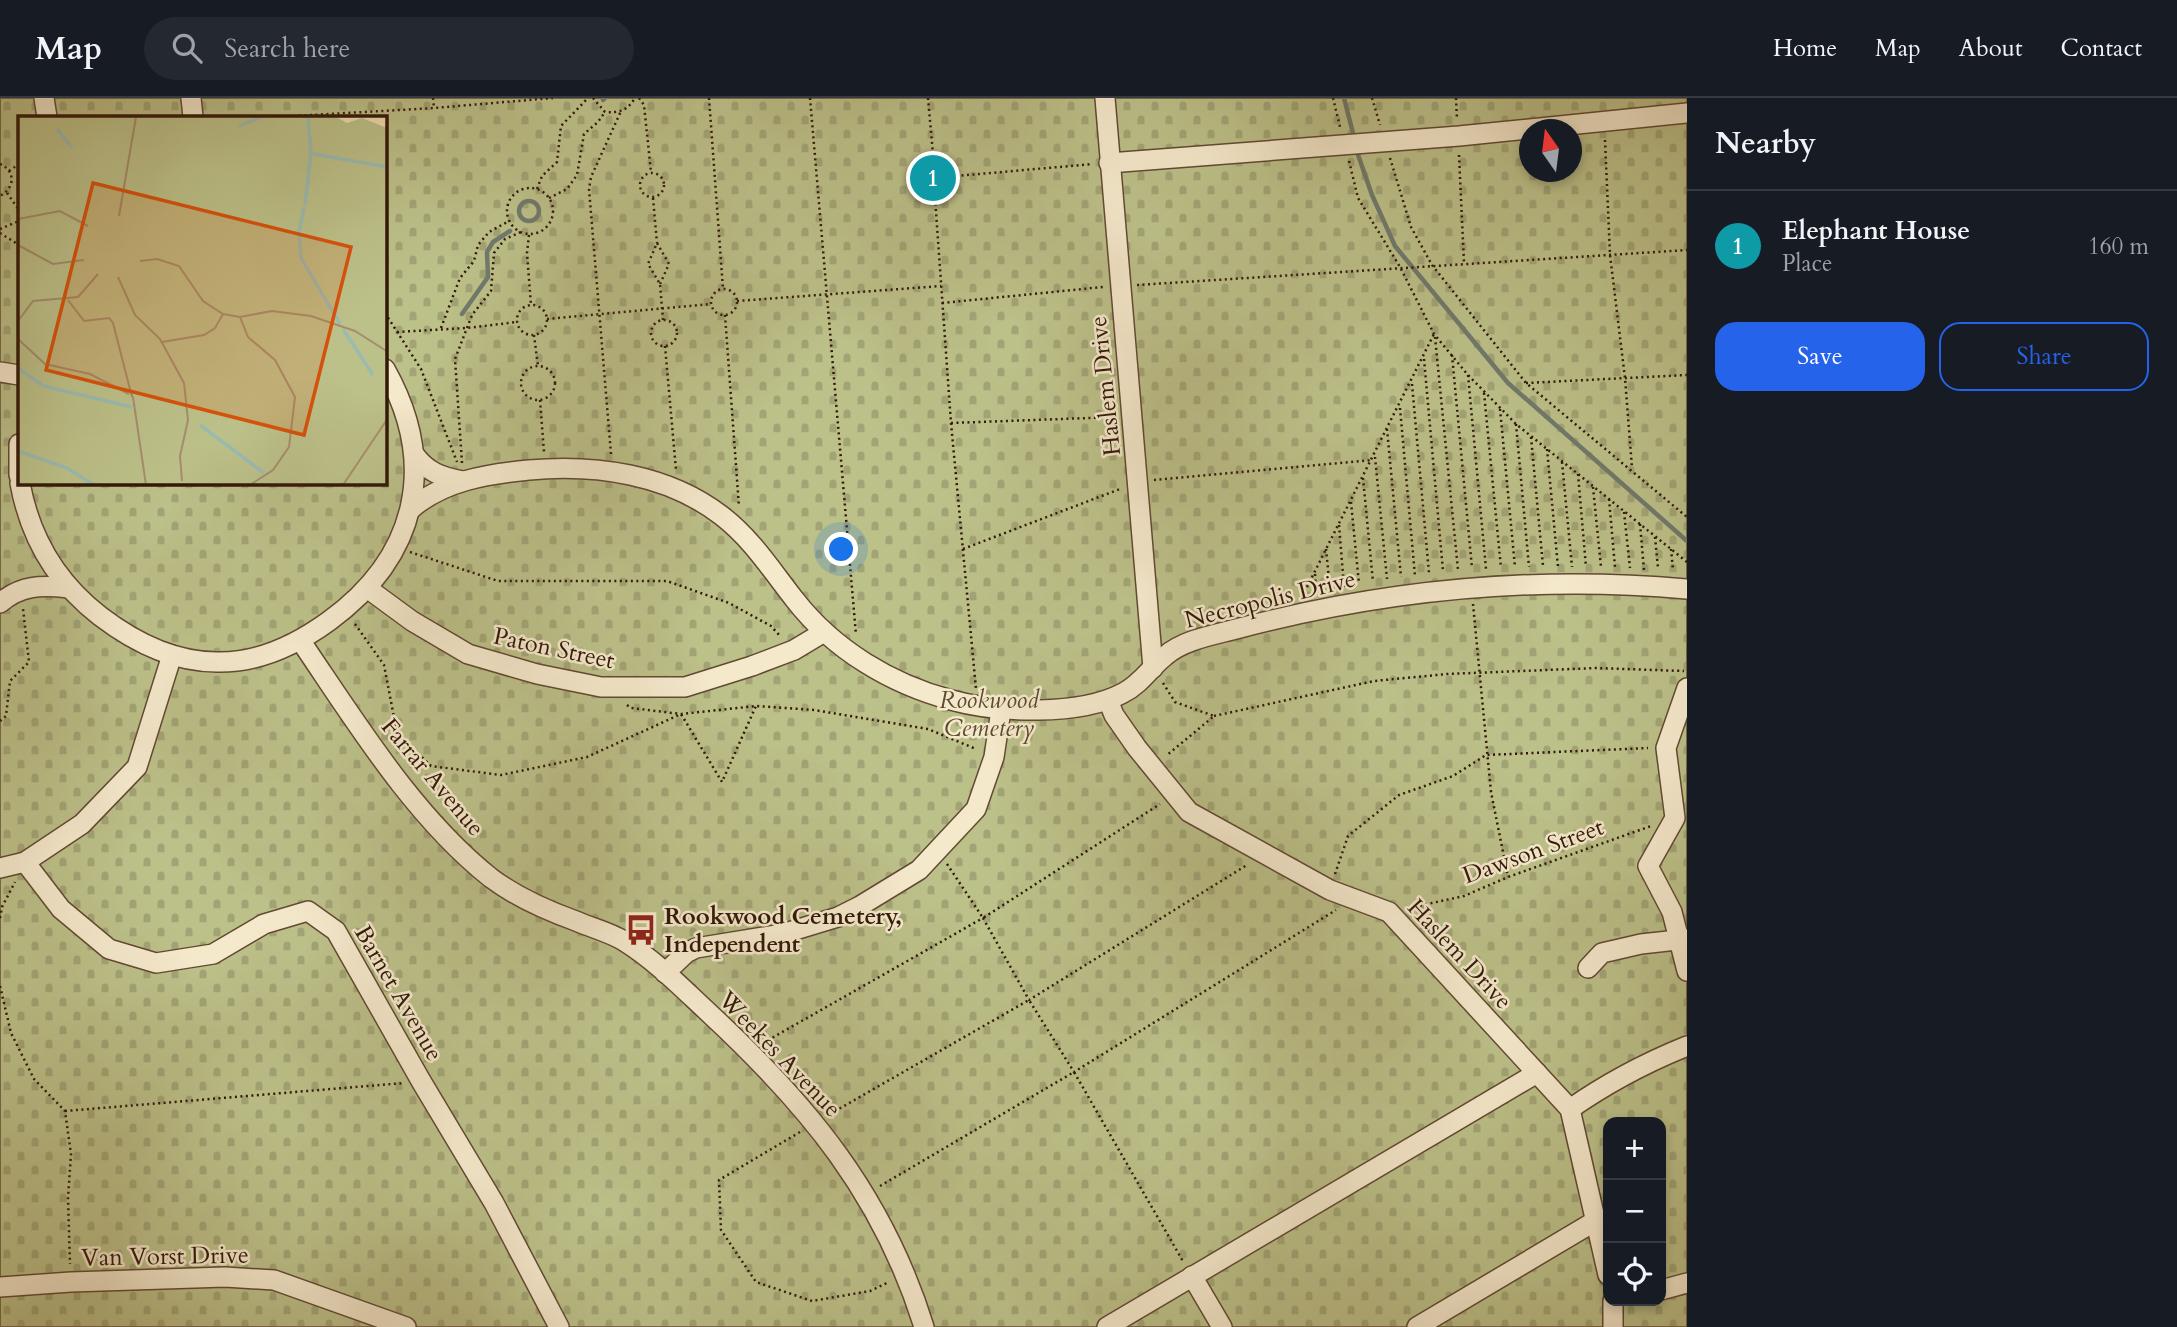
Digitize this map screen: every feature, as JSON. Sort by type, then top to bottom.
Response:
[{"type":"street","points":[[44,98],[47,116]]},
{"type":"street","points":[[191,98],[193,116]]},
{"type":"street","name":"Haslem Drive","points":[[1105,98],[1153,668]]},
{"type":"street","points":[[1109,163],[1459,136],[1687,113]]},
{"type":"street","points":[[0,372],[18,375]]},
{"type":"street","points":[[20,485],[36,538],[55,571],[68,588],[114,627],[132,638],[173,655],[216,662],[236,661],[278,651],[300,640],[345,610],[367,588],[398,544],[411,509],[415,484],[414,454],[402,403],[387,373]]},
{"type":"street","name":"Necropolis Drive","points":[[414,454],[427,470],[436,475],[464,481]]},
{"type":"street","name":"Necropolis Drive","points":[[411,509],[429,495],[464,481],[507,472],[545,469],[612,472],[656,482],[678,490],[722,516],[759,552],[808,616],[858,659],[923,691],[977,707],[1001,710],[1052,709],[1108,700],[1136,685],[1165,655],[1183,645],[1234,629],[1472,577],[1683,588]]},
{"type":"street","points":[[0,603],[22,589],[42,586],[68,588]]},
{"type":"street","name":"Paton Street","points":[[367,588],[412,621],[468,654],[537,674],[601,687],[685,687],[794,650],[824,632]]},
{"type":"street","name":"Farrar Avenue","points":[[300,640],[362,731],[435,825],[462,852],[493,879],[554,912],[623,941],[665,973]]},
{"type":"street","points":[[0,868],[24,862],[82,824],[137,767],[173,655]]},
{"type":"street","points":[[1687,688],[1665,748],[1675,818],[1648,866],[1684,939],[1687,971]]},
{"type":"street","name":"Haslem Drive","points":[[1108,700],[1122,728],[1189,812],[1330,890],[1389,912],[1570,1109],[1603,1250]]},
{"type":"street","points":[[665,973],[686,953],[696,948],[782,934],[849,912],[919,870],[976,809],[994,757],[1001,710]]},
{"type":"street","name":"Barnet Avenue","points":[[24,862],[61,909],[109,949],[156,963],[213,954],[264,924],[308,911],[336,931],[421,1082],[494,1203],[559,1327]]},
{"type":"street","points":[[1588,968],[1602,953],[1640,944],[1684,939]]},
{"type":"street","name":"Weekes Avenue","points":[[665,973],[750,1051],[816,1122],[865,1195],[905,1274],[924,1327]]},
{"type":"street","points":[[1570,1109],[1601,1087],[1632,1070],[1687,1046]]},
{"type":"street","points":[[1107,1327],[1537,1073]]},
{"type":"street","points":[[1418,1327],[1597,1220]]},
{"type":"street","points":[[1192,1276],[1222,1327]]},
{"type":"street","name":"Van Vorst Drive","points":[[0,1287],[225,1277],[274,1280],[398,1326]]},
{"type":"street","points":[[1666,1289],[1687,1283]]},
{"type":"street","points":[[1613,1327],[1616,1306]]},
{"type":"path","points":[[433,98],[434,108]]},
{"type":"path","points":[[294,116],[553,98]]},
{"type":"path","points":[[537,189],[542,176],[557,162],[561,126],[590,98],[605,112],[616,113],[627,109],[637,98],[645,105],[650,172]]},
{"type":"path","points":[[709,98],[723,289]]},
{"type":"path","points":[[810,98],[858,659]]},
{"type":"path","points":[[928,98],[933,154]]},
{"type":"path","points":[[1333,98],[1358,198],[1400,267],[1434,334],[1484,393],[1516,424],[1687,562]]},
{"type":"path","points":[[1373,98],[1411,227],[1432,265],[1526,383],[1687,516]]},
{"type":"path","points":[[1455,98],[1464,263]]},
{"type":"path","points":[[612,472],[589,189],[591,177],[621,111]]},
{"type":"path","points":[[549,198],[567,189],[577,175],[584,134],[605,112]]},
{"type":"path","points":[[1604,122],[1610,255],[1625,378],[1632,469]]},
{"type":"path","points":[[933,154],[950,161],[956,176],[948,192],[935,198],[922,195],[913,184],[912,178],[915,164],[933,154]]},
{"type":"path","points":[[956,176],[1109,163]]},
{"type":"path","points":[[0,164],[9,171],[12,184],[7,192],[0,196]]},
{"type":"path","points":[[9,171],[18,165]]},
{"type":"path","points":[[650,172],[658,174],[664,184],[660,194],[653,197],[645,195],[640,188],[640,180],[650,172]]},
{"type":"path","points":[[522,189],[537,189],[549,198],[552,206],[550,222],[545,228],[530,234],[521,232],[509,221],[507,214],[510,199],[522,189]]},
{"type":"path","points":[[7,192],[18,208]]},
{"type":"path","points":[[653,197],[657,243],[669,264],[660,284]]},
{"type":"path","points":[[935,198],[951,424],[977,707]]},
{"type":"path","points":[[441,328],[460,278],[474,261],[478,245],[489,232],[509,221]]},
{"type":"path","points":[[18,222],[0,231],[18,244]]},
{"type":"path","points":[[464,481],[456,359],[472,315],[491,291],[494,253],[505,239],[521,232]]},
{"type":"path","points":[[530,234],[527,253],[531,305]]},
{"type":"path","points":[[657,243],[648,264],[660,284],[663,320]]},
{"type":"path","points":[[943,303],[1119,286],[1687,250]]},
{"type":"path","points":[[737,301],[941,286]]},
{"type":"path","points":[[711,304],[718,313],[725,315],[734,310],[737,301],[732,292],[723,289]]},
{"type":"path","points":[[711,304],[714,295],[723,289]]},
{"type":"path","points":[[547,319],[711,304]]},
{"type":"path","points":[[531,305],[543,311],[547,319],[545,328],[534,335],[521,331],[517,322],[519,313],[531,305]]},
{"type":"path","points":[[725,315],[739,506]]},
{"type":"path","points":[[387,316],[421,369],[464,481]]},
{"type":"path","points":[[663,320],[673,324],[677,330],[674,341],[665,346]]},
{"type":"path","points":[[663,320],[653,327],[651,334],[654,341],[665,346]]},
{"type":"path","points":[[397,332],[517,322]]},
{"type":"path","points":[[1300,614],[1299,603],[1434,334]]},
{"type":"path","points":[[1434,334],[1458,569]]},
{"type":"path","points":[[534,335],[538,366]]},
{"type":"path","points":[[665,346],[678,490]]},
{"type":"path","points":[[1452,355],[1486,755],[1508,877]]},
{"type":"path","points":[[1423,356],[1443,571]]},
{"type":"path","points":[[538,366],[543,366],[552,373],[555,384],[550,395],[540,400],[525,394],[521,384],[524,373],[538,366]]},
{"type":"path","points":[[1526,383],[1687,374]]},
{"type":"path","points":[[1468,375],[1486,569]]},
{"type":"path","points":[[1411,381],[1429,573]]},
{"type":"path","points":[[1484,393],[1501,568]]},
{"type":"path","points":[[540,400],[545,469]]},
{"type":"path","points":[[1399,405],[1415,576]]},
{"type":"path","points":[[1500,409],[1515,567]]},
{"type":"path","points":[[951,424],[1132,416]]},
{"type":"path","points":[[1516,424],[1529,567]]},
{"type":"path","points":[[1387,429],[1401,578]]},
{"type":"path","points":[[1531,437],[1544,567]]},
{"type":"path","points":[[1547,449],[1558,566]]},
{"type":"path","points":[[1375,454],[1387,579]]},
{"type":"path","points":[[963,549],[1139,481],[1372,460]]},
{"type":"path","points":[[1562,462],[1572,567]]},
{"type":"path","points":[[1578,474],[1586,567]]},
{"type":"path","points":[[1363,478],[1373,582]]},
{"type":"path","points":[[1593,487],[1601,567]]},
{"type":"path","points":[[1609,499],[1615,568]]},
{"type":"path","points":[[1351,502],[1359,584]]},
{"type":"path","points":[[1681,511],[1687,511]]},
{"type":"path","points":[[1624,512],[1630,568]]},
{"type":"path","points":[[1640,524],[1644,570]]},
{"type":"path","points":[[1339,526],[1344,587]]},
{"type":"path","points":[[1656,537],[1659,572]]},
{"type":"path","points":[[398,544],[410,552],[498,582],[667,581],[729,603],[771,626],[794,650]]},
{"type":"path","points":[[1326,549],[1330,589]]},
{"type":"path","points":[[1671,549],[1683,588]]},
{"type":"path","points":[[1314,573],[1316,592]]},
{"type":"path","points":[[0,721],[6,716],[10,681],[29,662],[22,589]]},
{"type":"path","points":[[345,610],[384,665],[397,733],[431,766],[501,775],[587,757],[681,715]]},
{"type":"path","points":[[1153,668],[1175,702],[1214,716]]},
{"type":"path","points":[[1152,767],[1214,716],[1374,681],[1447,674],[1596,668],[1687,671]]},
{"type":"path","points":[[601,687],[631,708],[681,715],[756,706],[814,710],[928,729],[994,757]]},
{"type":"path","points":[[681,715],[722,782],[756,706]]},
{"type":"path","points":[[1330,890],[1348,836],[1399,795],[1453,776],[1486,755],[1665,748]]},
{"type":"path","points":[[750,1051],[983,918],[1174,794]]},
{"type":"path","name":"Dawson Street","points":[[1389,912],[1464,896],[1508,877],[1675,818]]},
{"type":"path","points":[[937,850],[983,918],[1192,1276]]},
{"type":"path","points":[[905,1274],[870,1291],[812,1301],[755,1282],[721,1230],[719,1180],[1029,1000],[1265,854]]},
{"type":"path","points":[[0,918],[2,907],[24,862]]},
{"type":"path","points":[[865,1195],[1074,1072],[1353,899]]},
{"type":"path","points":[[0,986],[10,1033],[34,1079],[65,1111],[71,1154],[68,1198],[71,1282]]},
{"type":"path","points":[[65,1111],[421,1082]]},
{"type":"green space","name":"Rookwood Cemetery","points":[[0,98],[1687,98],[1687,1327],[0,1327]]},
{"type":"building","points":[[945,169],[946,187],[930,190],[929,184],[922,185],[921,171]]},
{"type":"waterway","points":[[1344,98],[1354,137]]},
{"type":"waterway","points":[[1356,149],[1372,195],[1395,246],[1508,383],[1687,541]]},
{"type":"waterway","points":[[529,201],[536,204],[539,211],[536,218],[529,221],[522,218],[519,211],[522,204],[529,201]]},
{"type":"waterway","points":[[462,314],[488,277],[487,252],[493,242],[510,231]]},
{"type":"place","name":"Elephant House","points":[[933,178]]},
{"type":"place","name":"Rookwood Cemetery, Independent","points":[[641,930]]}]
